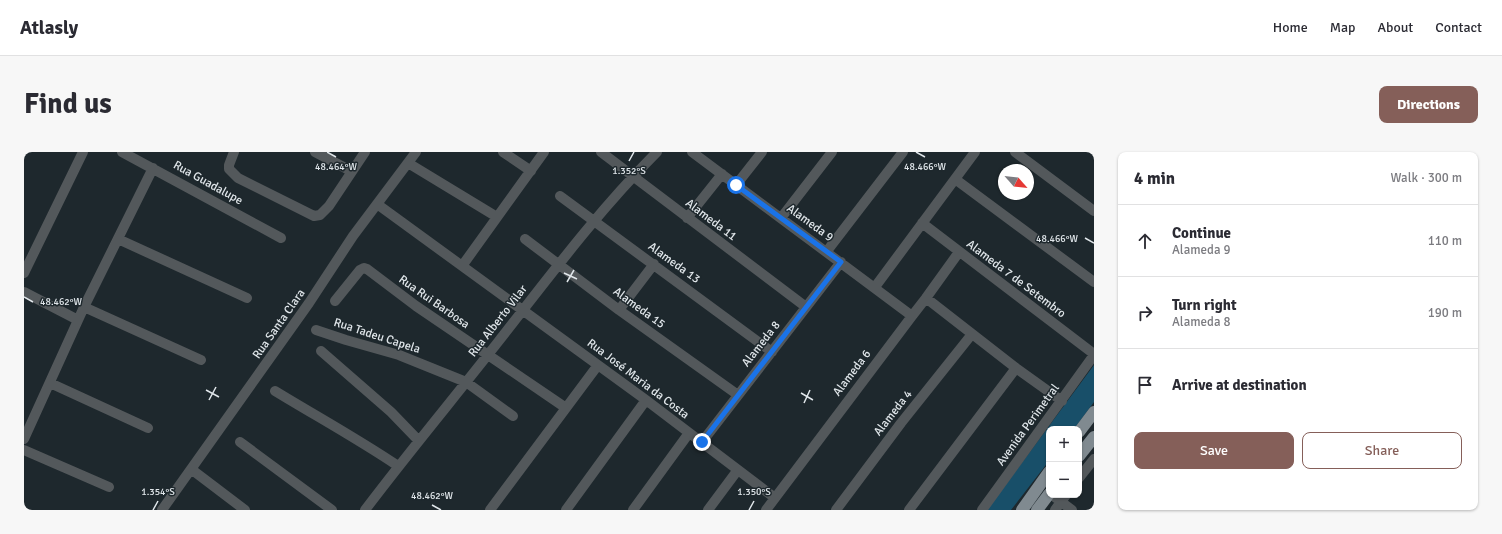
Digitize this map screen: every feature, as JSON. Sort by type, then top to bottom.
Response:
[{"type":"main road","points":[[1082,428],[1094,412]]},
{"type":"main road","points":[[1082,452],[1094,437]]},
{"type":"main road","points":[[1022,510],[1046,476]]},
{"type":"main road","points":[[1037,510],[1047,498]]},
{"type":"street","points":[[24,273],[83,152]]},
{"type":"street","name":"Rua Guadalupe","points":[[122,152],[281,238]]},
{"type":"street","points":[[234,152],[229,169],[238,178],[314,216],[320,215],[341,189],[365,152]]},
{"type":"street","points":[[315,152],[351,172]]},
{"type":"street","name":"Rua Santa Clara","points":[[162,510],[271,358],[353,236],[416,152]]},
{"type":"street","points":[[503,152],[531,171]]},
{"type":"street","points":[[462,266],[544,152]]},
{"type":"street","name":"Alameda 11","points":[[601,152],[806,307]]},
{"type":"street","name":"Rua Alberto Vilar","points":[[365,510],[558,264],[633,176],[657,152]]},
{"type":"street","name":"Alameda 9","points":[[692,152],[827,251],[912,316]]},
{"type":"street","points":[[736,185],[762,152]]},
{"type":"street","points":[[781,218],[832,152]]},
{"type":"street","points":[[827,251],[903,152]]},
{"type":"street","points":[[875,287],[975,152]]},
{"type":"street","points":[[1015,152],[1094,211]]},
{"type":"street","points":[[408,163],[498,217]]},
{"type":"street","points":[[24,439],[84,307],[153,168]]},
{"type":"street","points":[[687,218],[722,174]]},
{"type":"street","points":[[955,179],[1094,282]]},
{"type":"street","name":"Alameda 13","points":[[560,196],[772,352]]},
{"type":"street","name":"Rua José Maria da Costa","points":[[377,204],[646,400],[702,442],[737,471],[775,498]]},
{"type":"street","name":"Alameda 7 de Setembro","points":[[922,223],[1094,355]]},
{"type":"street","points":[[118,239],[246,298]]},
{"type":"street","name":"Alameda 15","points":[[526,240],[619,310],[738,396]]},
{"type":"street","name":"Alameda 6","points":[[766,510],[959,252]]},
{"type":"street","name":"Alameda 8","points":[[702,442],[841,262]]},
{"type":"street","points":[[619,310],[654,264]]},
{"type":"street","name":"Rua Rui Barbosa","points":[[336,301],[360,270],[364,268],[416,306],[566,408]]},
{"type":"street","points":[[24,292],[78,320]]},
{"type":"street","points":[[926,298],[1016,368],[1062,401]]},
{"type":"street","points":[[84,307],[202,360]]},
{"type":"street","name":"Rua Tadeu Capela","points":[[316,330],[399,355],[466,382],[513,416]]},
{"type":"street","name":"Alameda 4","points":[[836,510],[901,423],[972,334]]},
{"type":"street","points":[[321,351],[391,412],[419,441]]},
{"type":"street","name":"Avenida Perimetral","points":[[982,510],[1094,355]]},
{"type":"street","points":[[490,510],[598,365]]},
{"type":"street","points":[[909,510],[1016,368]]},
{"type":"street","points":[[50,383],[148,428]]},
{"type":"street","points":[[275,391],[331,426],[366,445],[398,466]]},
{"type":"street","points":[[566,510],[646,400]]},
{"type":"street","points":[[633,510],[689,433]]},
{"type":"street","points":[[240,442],[332,510]]},
{"type":"street","points":[[24,450],[109,487]]},
{"type":"street","points":[[1082,474],[1093,461]]},
{"type":"street","points":[[191,469],[245,510]]},
{"type":"street","points":[[708,510],[737,471]]},
{"type":"street","points":[[1061,502],[1072,510]]},
{"type":"shaded area","points":[[1094,365],[1094,402],[1076,426],[1049,426]]},
{"type":"shaded area","points":[[1046,430],[1046,465],[1011,510],[987,510]]},
{"type":"route","points":[[702,442],[841,262],[736,185]]}]
